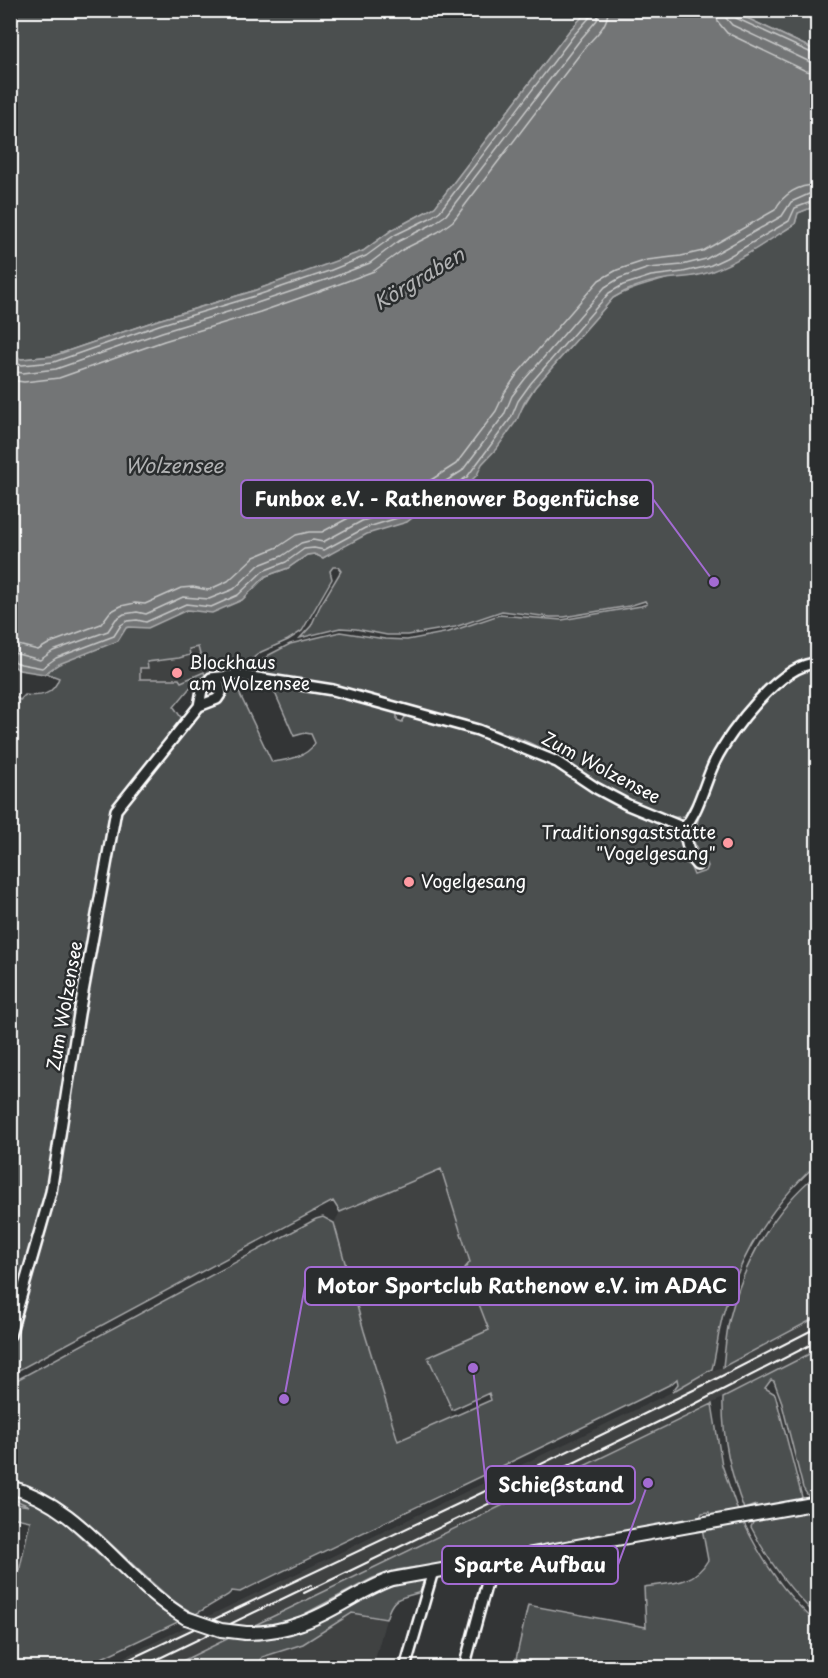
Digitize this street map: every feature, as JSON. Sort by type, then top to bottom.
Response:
[{"type":"main road","points":[[10,1487],[38,1496],[63,1513],[162,1602],[186,1618],[220,1630],[246,1633],[279,1630],[298,1625],[377,1584],[392,1579],[818,1503]]},
{"type":"street","points":[[697,865],[690,858],[684,828],[694,816],[714,762],[731,733],[784,676],[801,665],[818,663]]},
{"type":"street","name":"Zum Wolzensee","points":[[10,1335],[51,1192],[79,1014],[116,810],[199,705],[202,690],[211,678],[238,675],[333,690],[478,730],[557,762],[596,788],[628,805],[684,828]]},
{"type":"street","name":"Zum Wolzensee","points":[[199,705],[217,699],[221,693],[218,678]]},
{"type":"street","points":[[464,1668],[493,1560]]},
{"type":"street","points":[[405,1668],[434,1570]]},
{"type":"shaded area","points":[[11,11],[588,11],[569,31],[435,207],[392,230],[363,251],[327,265],[53,356],[22,359],[11,357]]},
{"type":"shaded area","points":[[732,11],[817,11],[817,51]]},
{"type":"shaded area","points":[[813,207],[817,208],[817,660],[803,661],[789,668],[766,688],[732,725],[718,746],[707,769],[694,808],[688,814],[679,817],[666,816],[649,810],[538,747],[499,731],[361,692],[247,672],[269,655],[290,644],[340,632],[407,640],[449,632],[499,615],[562,620],[641,606],[647,604],[645,601],[629,606],[564,617],[502,611],[455,627],[407,635],[387,635],[340,628],[300,638],[311,626],[341,571],[338,567],[333,567],[330,571],[332,579],[302,631],[261,652],[242,667],[231,665],[211,672],[205,657],[201,658],[198,647],[189,649],[190,655],[147,662],[148,668],[140,668],[140,679],[179,679],[181,682],[204,672],[205,675],[193,684],[174,707],[182,719],[182,724],[114,811],[50,1191],[11,1327],[11,695],[20,700],[25,695],[46,694],[59,678],[46,673],[49,662],[100,636],[258,583],[266,576],[288,568],[307,555],[314,554],[323,558],[330,554],[334,538],[519,413],[535,387],[613,298],[632,289],[748,248],[795,224],[798,213]]},
{"type":"shaded area","points":[[198,647],[201,658],[205,657],[211,672],[180,682],[140,679],[140,668],[147,662],[179,658],[189,655],[188,649]]},
{"type":"shaded area","points":[[817,665],[817,1164],[786,1195],[749,1250],[724,1311],[712,1369],[672,1392],[678,1384],[677,1379],[671,1384],[240,1592],[232,1591],[196,1614],[162,1592],[99,1533],[66,1506],[31,1486],[11,1480],[11,1383],[323,1217],[334,1223],[398,1441],[491,1400],[489,1393],[452,1410],[428,1357],[489,1330],[465,1268],[470,1262],[441,1169],[340,1212],[333,1201],[11,1373],[11,1349],[54,1190],[81,1010],[118,812],[197,714],[224,699],[225,685],[234,682],[272,762],[302,755],[315,743],[311,734],[294,736],[272,686],[332,694],[397,711],[397,720],[402,722],[407,714],[477,733],[528,752],[565,771],[605,799],[671,827],[676,832],[694,875],[706,871],[708,866],[704,857],[698,852],[693,839],[701,809],[722,756],[734,736],[786,677]]},
{"type":"shaded area","points":[[442,1169],[470,1262],[466,1269],[489,1330],[428,1357],[453,1417],[399,1441],[364,1331],[334,1223],[340,1212]]},
{"type":"shaded area","points":[[817,1174],[817,1317],[723,1367],[730,1317],[743,1276],[752,1257],[787,1203]]},
{"type":"shaded area","points":[[817,1317],[817,1350],[723,1398],[168,1667],[101,1668],[672,1392],[702,1374],[723,1367]]},
{"type":"shaded area","points":[[817,1350],[817,1499],[808,1496],[803,1488],[781,1400],[774,1381],[771,1380],[765,1388],[775,1394],[802,1497],[798,1503],[754,1511],[756,1505],[744,1509],[728,1455],[723,1398]]},
{"type":"shaded area","points":[[712,1404],[722,1465],[738,1511],[711,1517],[709,1512],[702,1513],[699,1520],[498,1556],[495,1550],[492,1557],[397,1570],[373,1578],[297,1618],[273,1625],[253,1626]]},
{"type":"shaded area","points":[[11,1492],[38,1502],[61,1519],[143,1595],[162,1611],[180,1621],[83,1667],[11,1667],[11,1571],[19,1572],[30,1521],[11,1517],[10,1503],[29,1506],[11,1498]]},
{"type":"shaded area","points":[[817,1507],[817,1616],[780,1574],[751,1527],[755,1518]]},
{"type":"shaded area","points":[[740,1521],[744,1523],[775,1577],[817,1623],[817,1667],[539,1668],[539,1662],[516,1659],[528,1605],[646,1627],[644,1587],[680,1581],[696,1574],[708,1560],[702,1528]]},
{"type":"shaded area","points":[[426,1579],[421,1592],[402,1597],[394,1602],[386,1619],[352,1613],[303,1644],[262,1657],[258,1667],[168,1668],[231,1637],[258,1640],[301,1628],[389,1584]]},
{"type":"shaded area","points":[[352,1613],[386,1619],[373,1667],[258,1668],[261,1657],[303,1644]]},
{"type":"water","name":"Wolzensee","points":[[588,11],[732,11],[817,51],[817,208],[813,207],[798,213],[795,224],[754,250],[710,272],[648,283],[613,298],[535,387],[524,403],[517,420],[482,464],[477,475],[470,482],[433,503],[431,507],[421,511],[407,522],[367,534],[323,558],[314,554],[307,555],[288,568],[266,576],[242,600],[212,613],[187,610],[148,628],[126,628],[118,641],[59,664],[44,674],[19,670],[11,664],[11,357],[22,359],[53,356],[253,291],[363,251],[392,230],[435,207],[569,31]]},
{"type":"railway","points":[[111,1668],[494,1487],[818,1327]]},
{"type":"railway","points":[[304,1593],[683,1410],[818,1341]]},
{"type":"railway","points":[[139,1668],[311,1585]]},
{"type":"place","name":"Funbox e.V. - Rathenower Bogenfüchse","points":[[714,582]]},
{"type":"place","name":"Blockhaus am Wolzensee","points":[[177,673]]},
{"type":"place","name":"Traditionsgaststätte \"Vogelgesang\"","points":[[728,843]]},
{"type":"place","name":"Vogelgesang","points":[[409,882]]},
{"type":"place","name":"Schießstand","points":[[473,1368]]},
{"type":"place","name":"Motor Sportclub Rathenow e.V. im ADAC","points":[[284,1399]]},
{"type":"place","name":"Sparte Aufbau","points":[[648,1483]]},
{"type":"water label","name":"Körgraben","points":[[419,279]]}]
